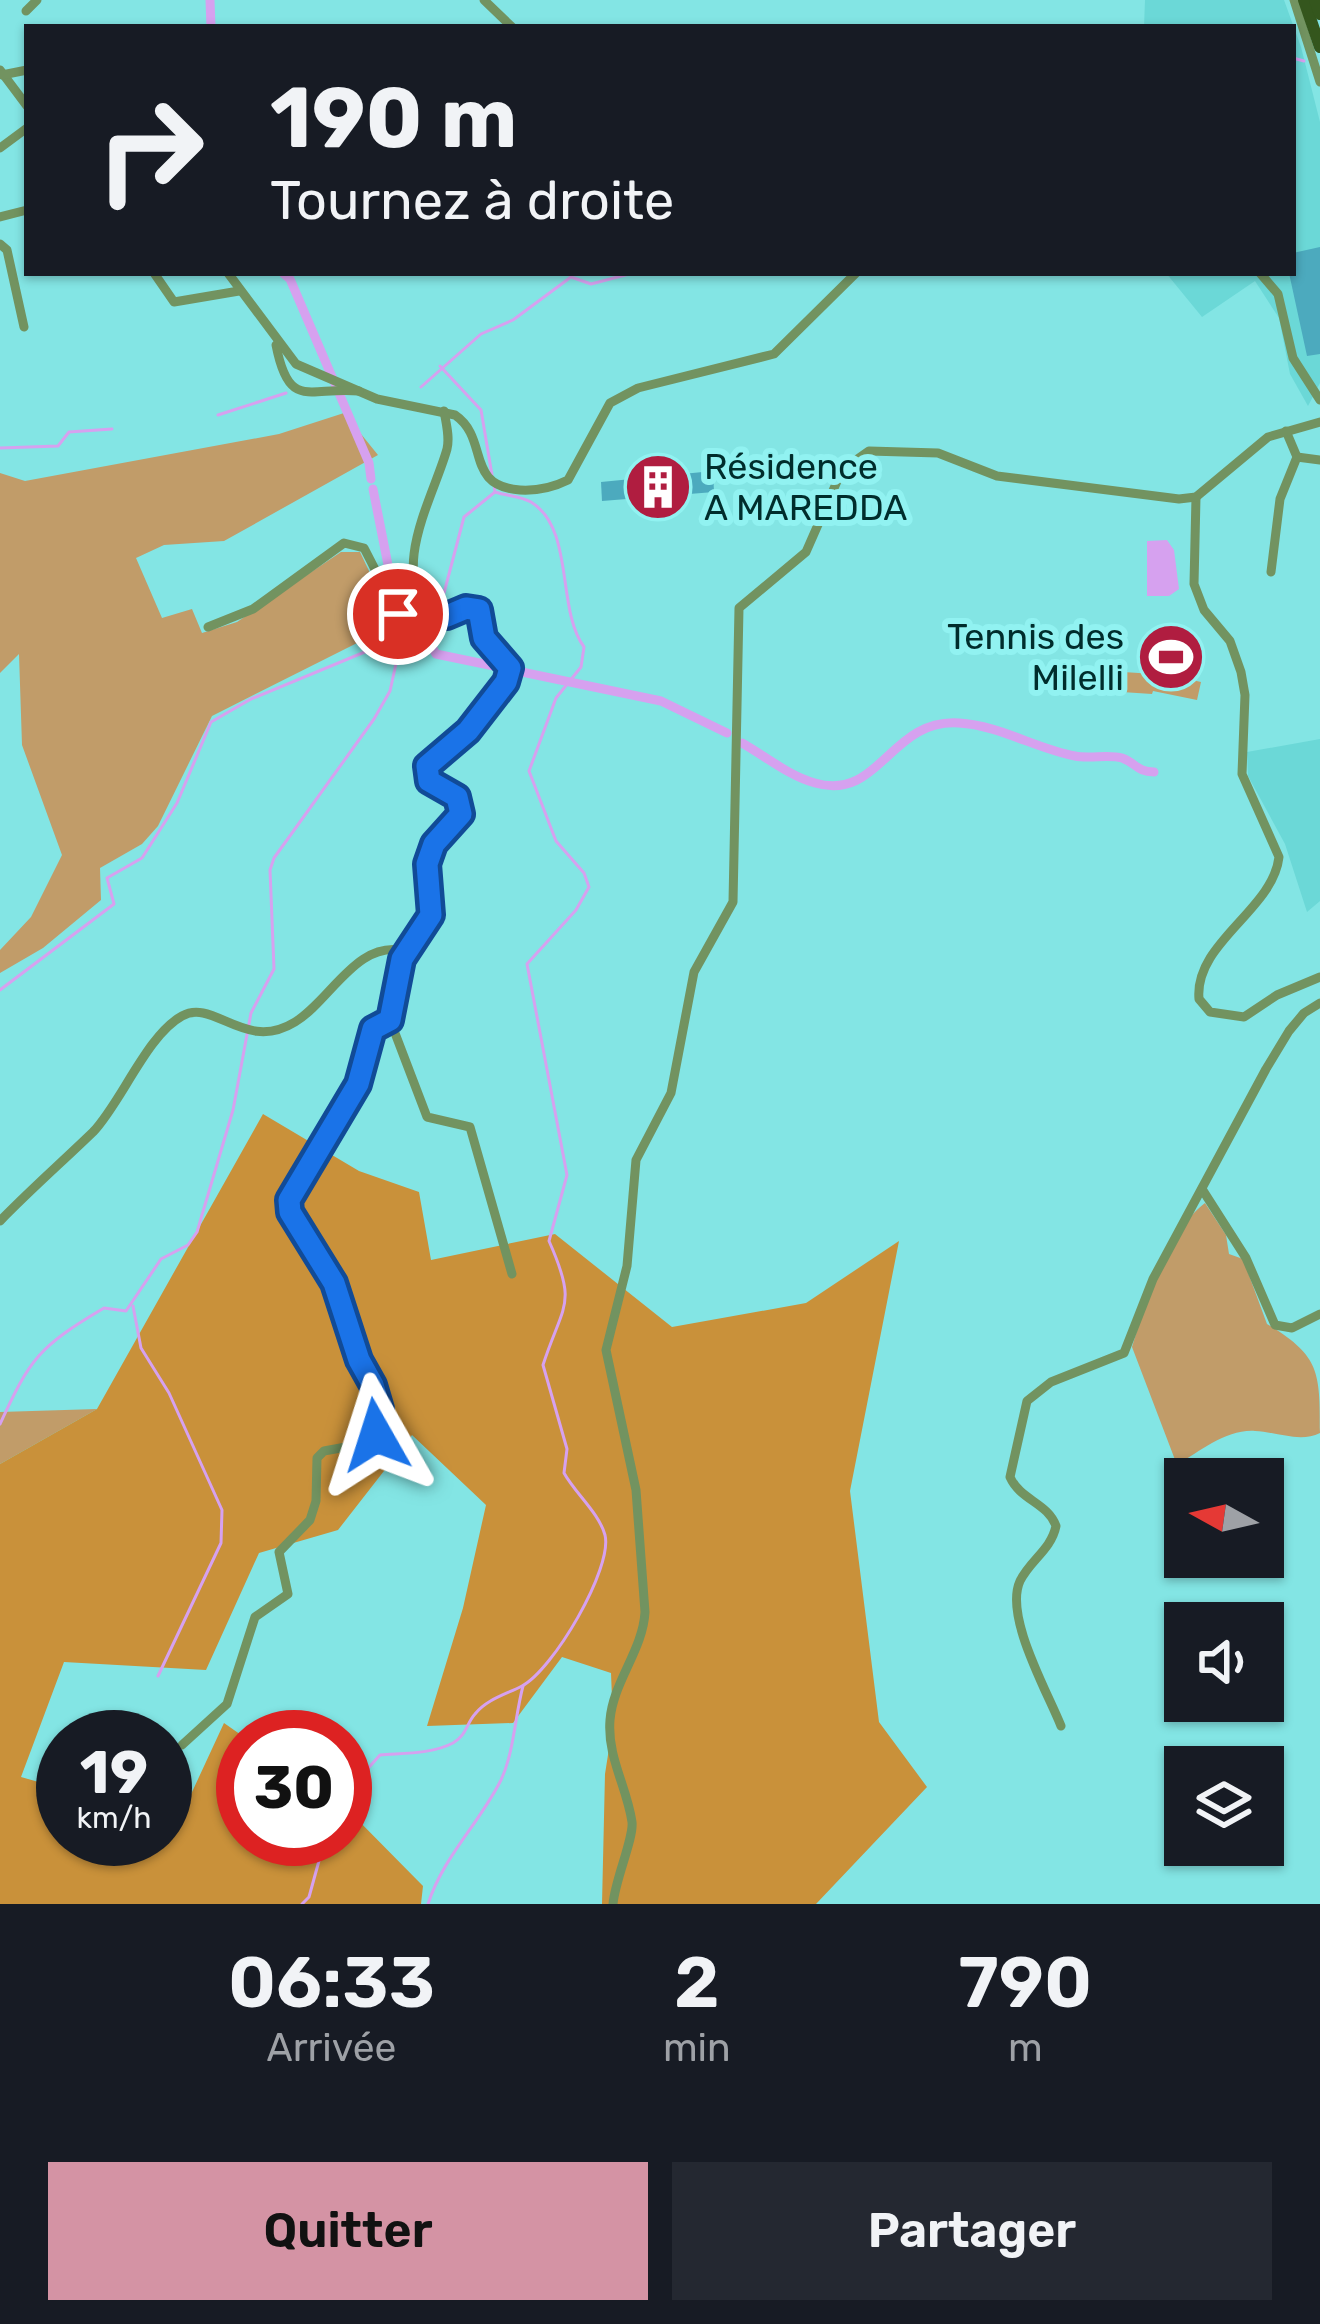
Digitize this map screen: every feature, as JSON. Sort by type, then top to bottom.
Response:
[{"type":"main road","points":[[1304,0],[1320,47]]},
{"type":"main road","points":[[1316,0],[1320,14]]},
{"type":"street","points":[[26,11],[37,0]]},
{"type":"street","points":[[484,0],[509,24]]},
{"type":"street","points":[[1294,0],[1320,82]]},
{"type":"street","points":[[1,73],[24,102]]},
{"type":"street","points":[[0,244],[7,250],[24,327]]},
{"type":"street","points":[[156,276],[174,302],[239,290]]},
{"type":"street","points":[[230,276],[296,364],[318,376],[343,380],[377,399],[444,411],[465,422],[482,470],[497,487],[533,491],[568,480],[610,403],[638,388],[774,354],[853,276]]},
{"type":"street","points":[[1263,276],[1278,294],[1293,358],[1320,400]]},
{"type":"street","points":[[276,342],[289,385],[311,395],[344,389],[364,392]]},
{"type":"street","points":[[311,395],[318,376]]},
{"type":"street","points":[[430,612],[414,559],[433,484],[448,448],[444,411]]},
{"type":"street","points":[[613,1904],[616,1874],[633,1824],[618,1778],[610,1724],[612,1705],[644,1627],[643,1544],[606,1350],[627,1266],[635,1160],[671,1093],[694,972],[733,902],[737,616],[744,601],[806,552],[842,470],[869,451],[938,453],[997,476],[1036,483],[1154,498],[1196,496],[1261,442],[1320,422]]},
{"type":"street","points":[[1271,572],[1280,499],[1297,457],[1286,431]]},
{"type":"street","points":[[1297,457],[1320,460]]},
{"type":"street","points":[[1196,496],[1194,584],[1204,610],[1230,641],[1241,672],[1245,694],[1242,774],[1279,857],[1268,886],[1205,971],[1199,999],[1210,1012],[1244,1018],[1277,995],[1320,977]]},
{"type":"street","points":[[208,627],[253,609],[344,543],[364,548],[398,614],[479,610],[484,638],[510,668],[506,682],[468,731],[427,766],[429,781],[457,797],[461,814],[434,844],[425,877],[431,915],[405,951],[390,1020],[427,1117],[470,1127],[512,1274]]},
{"type":"street","points":[[0,1221],[92,1132],[123,1084],[178,1018],[194,1012],[253,1033],[271,1032],[296,1022],[360,959],[393,948],[405,951]]},
{"type":"street","points":[[1061,1726],[1015,1603],[1022,1578],[1048,1547],[1056,1526],[1045,1509],[1021,1495],[1010,1477],[1027,1401],[1035,1390],[1124,1353],[1153,1279],[1288,1031],[1304,1012],[1320,1003]]},
{"type":"street","points":[[192,1736],[227,1704],[255,1617],[288,1594],[279,1552],[310,1520],[316,1501],[317,1458],[324,1451],[368,1443],[380,1424],[373,1385],[359,1360],[334,1283],[290,1212],[289,1200],[358,1084],[373,1029],[390,1020]]},
{"type":"street","points":[[1202,1190],[1246,1258],[1275,1325],[1292,1328],[1320,1314]]},
{"type":"shaded area","points":[[1145,0],[1284,0],[1293,24],[1144,24]]},
{"type":"shaded area","points":[[1296,33],[1320,122],[1320,383],[1308,406],[1290,374],[1279,318],[1255,281],[1202,317],[1168,276],[1296,276]]},
{"type":"shaded area","points":[[344,413],[378,455],[224,541],[164,545],[136,558],[162,618],[192,609],[202,633],[237,622],[341,552],[360,552],[389,613],[400,621],[398,630],[373,635],[212,716],[158,826],[142,844],[100,868],[101,900],[43,948],[0,973],[0,950],[31,917],[62,855],[22,745],[19,654],[0,673],[0,473],[25,481],[279,434]]},
{"type":"shaded area","points":[[1167,540],[1174,550],[1179,589],[1169,596],[1147,596],[1147,541]]},
{"type":"shaded area","points":[[1108,671],[1154,674],[1154,686],[1157,672],[1201,682],[1197,700],[1153,691],[1107,691]]},
{"type":"shaded area","points":[[1320,739],[1320,901],[1307,912],[1285,844],[1248,776],[1247,752]]},
{"type":"shaded area","points":[[263,1114],[359,1171],[419,1192],[431,1260],[555,1234],[672,1327],[806,1303],[899,1241],[850,1491],[879,1722],[927,1787],[816,1904],[602,1904],[605,1774],[613,1723],[611,1673],[562,1657],[513,1723],[427,1726],[463,1608],[486,1505],[412,1435],[338,1530],[259,1553],[206,1670],[64,1662],[46,1710],[36,1710],[36,1737],[21,1777],[36,1781],[36,1866],[192,1866],[192,1792],[216,1740],[216,1866],[372,1866],[372,1834],[423,1886],[421,1904],[0,1904],[0,1464],[97,1409]]},
{"type":"shaded area","points":[[1205,1203],[1226,1235],[1229,1254],[1243,1259],[1267,1324],[1307,1356],[1317,1380],[1320,1433],[1304,1437],[1245,1431],[1188,1458],[1174,1458],[1132,1347],[1168,1250]]},
{"type":"shaded area","points":[[97,1409],[0,1464],[0,1412]]},
{"type":"building","points":[[1320,247],[1320,354],[1307,356],[1290,276],[1296,276],[1296,252]]},
{"type":"building","name":"Résidence A MAREDDA","points":[[713,471],[714,492],[602,501],[601,482]]},
{"type":"waterway","points":[[210,0],[211,24]]},
{"type":"waterway","points":[[1296,59],[1304,61]]},
{"type":"waterway","points":[[286,276],[369,463],[371,479]]},
{"type":"waterway","points":[[421,387],[481,334],[513,320],[571,277],[591,284],[622,276]]},
{"type":"waterway","points":[[440,366],[481,410],[492,475]]},
{"type":"waterway","points":[[218,415],[286,393]]},
{"type":"waterway","points":[[0,448],[58,446],[69,432],[112,429]]},
{"type":"waterway","points":[[372,1764],[380,1755],[427,1751],[453,1743],[480,1709],[535,1676],[578,1617],[605,1550],[602,1527],[564,1473],[567,1449],[543,1365],[564,1304],[563,1279],[549,1241],[567,1175],[527,964],[576,910],[589,887],[584,873],[556,841],[529,771],[556,698],[581,667],[584,647],[570,612],[560,550],[545,514],[523,498],[495,492],[494,484]]},
{"type":"waterway","points":[[373,489],[389,570],[436,654],[661,701],[727,733]]},
{"type":"waterway","points":[[0,1424],[38,1356],[104,1308],[126,1311],[161,1259],[188,1245],[197,1232],[233,1110],[251,1013],[274,969],[270,870],[274,858],[374,719],[390,691],[399,650],[444,593],[464,517],[495,492]]},
{"type":"waterway","points":[[0,990],[114,904],[107,878],[142,858],[177,803],[211,722],[251,699],[413,632]]},
{"type":"waterway","points":[[742,743],[796,776],[837,786],[871,771],[917,733],[959,723],[1075,756],[1122,758],[1154,772]]},
{"type":"waterway","points":[[133,1306],[141,1348],[169,1393],[222,1510],[221,1543],[158,1676]]},
{"type":"waterway","points":[[428,1904],[443,1871],[501,1780],[523,1686]]},
{"type":"waterway","points":[[302,1904],[309,1897],[318,1866]]},
{"type":"place","name":"Résidence A MAREDDA","points":[[658,487]]},
{"type":"place","name":"Tennis des Milelli","points":[[1171,657]]},
{"type":"route","points":[[376,1435],[380,1409],[373,1385],[359,1360],[334,1283],[290,1212],[289,1200],[358,1084],[373,1029],[390,1020],[394,1012],[405,951],[431,915],[427,864],[434,844],[458,823],[461,814],[457,797],[429,781],[427,766],[468,731],[506,682],[510,668],[488,646],[483,615],[475,608],[447,616],[427,610],[407,617],[398,614]]}]
